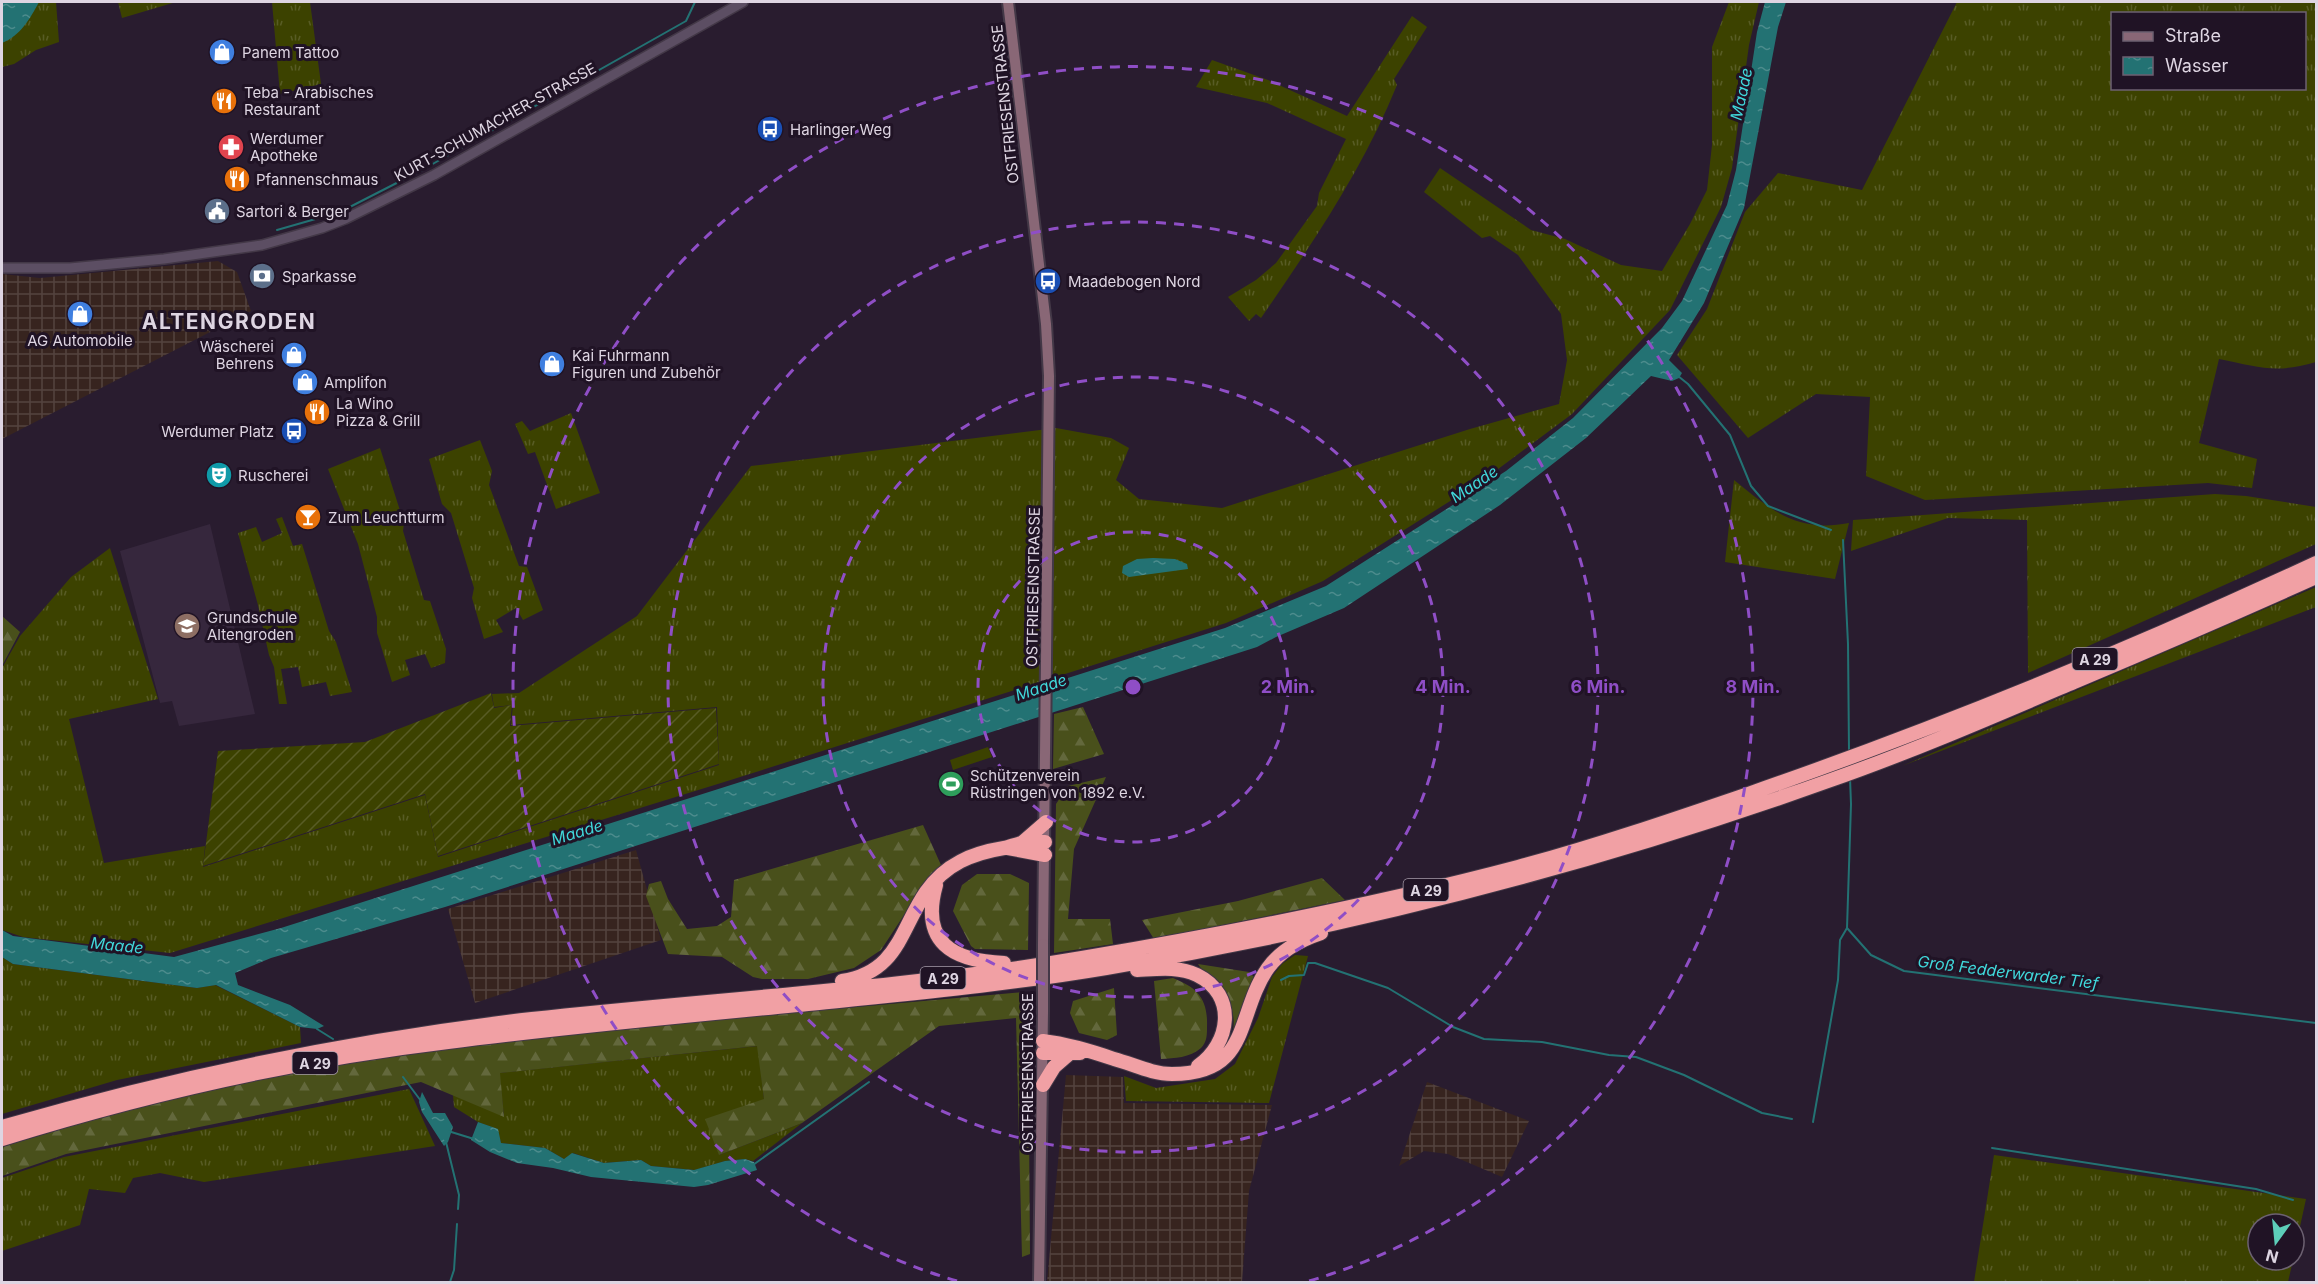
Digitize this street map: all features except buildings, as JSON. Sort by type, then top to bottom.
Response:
[{"type":"highway","name":"A 29","points":[[2,1139],[56,1122],[194,1087],[381,1052],[443,1042],[623,1022],[923,993],[1102,969],[1359,919],[1515,880],[1635,845],[1830,780],[1874,756],[1979,708],[2316,563]]},
{"type":"highway","name":"A 29","points":[[2,1127],[194,1076],[359,1044],[527,1020],[960,976],[1077,959],[1316,915],[1523,866],[1649,828],[1829,766],[1874,756],[2009,710],[2316,577]]},
{"type":"highway","points":[[1006,848],[1023,842],[1046,822]]},
{"type":"highway","points":[[1023,842],[1045,849]]},
{"type":"highway","points":[[809,992],[820,985],[851,980],[866,974],[885,960],[900,942],[927,890],[962,859],[988,850],[1045,849]]},
{"type":"highway","points":[[938,879],[932,899],[932,920],[940,940],[954,953],[983,963],[1005,963],[1061,956],[1077,959]]},
{"type":"highway","points":[[1043,1047],[1061,1043],[1160,1073],[1200,1072],[1213,1066],[1231,1050],[1243,1029],[1258,987],[1275,960],[1293,945],[1307,938],[1345,927],[1359,919]]},
{"type":"highway","points":[[1102,969],[1116,971],[1160,968],[1183,970],[1198,975],[1215,991],[1225,1013],[1223,1037],[1216,1050],[1190,1072]]},
{"type":"highway","points":[[1043,1047],[1069,1054],[1089,1052]]},
{"type":"highway","points":[[1043,1085],[1054,1067],[1069,1054]]},
{"type":"main road","name":"OSTFRIESENSTRASSE","points":[[1008,2],[1047,340],[1050,445],[1039,1282]]},
{"type":"street","name":"KURT-SCHUMACHER-STRASSE","points":[[2,267],[70,268],[164,259],[262,245],[322,228],[434,175],[743,2]]},
{"type":"shaded area","points":[[218,261],[237,272],[251,311],[2,439],[2,274],[40,278]]},
{"type":"shaded area","name":"Grundschule Altengroden","points":[[210,524],[255,714],[179,726],[172,701],[160,703],[120,551]]},
{"type":"shaded area","points":[[636,850],[661,940],[475,1003],[448,909]]},
{"type":"shaded area","points":[[1066,1075],[1123,1077],[1124,1103],[1272,1105],[1249,1191],[1242,1282],[1047,1282]]},
{"type":"shaded area","points":[[1427,1082],[1529,1121],[1502,1177],[1448,1154],[1424,1151],[1399,1166]]},
{"type":"green space","points":[[2,2],[56,2],[59,42],[36,50],[14,64],[2,67]]},
{"type":"green space","points":[[118,2],[176,2],[122,18]]},
{"type":"green space","points":[[272,2],[310,2],[321,84],[280,94]]},
{"type":"green space","points":[[1729,2],[1759,2],[1749,45],[1732,168],[1721,207],[1670,310],[1572,414],[1482,481],[1323,581],[1226,623],[721,783],[170,953],[23,937],[2,930],[2,668],[20,636],[71,577],[110,548],[158,699],[69,719],[104,863],[205,846],[203,867],[425,795],[438,857],[719,765],[717,707],[511,725],[513,705],[494,707],[492,694],[519,693],[637,616],[751,466],[1056,428],[1111,438],[1129,448],[1116,480],[1139,499],[1222,508],[1470,429],[1559,404],[1567,360],[1561,314],[1518,255],[1490,236],[1482,238],[1424,192],[1440,168],[1531,230],[1565,239],[1621,265],[1662,271],[1707,190],[1712,145],[1712,47]]},
{"type":"green space","points":[[1957,2],[2316,2],[2316,362],[2290,368],[2268,368],[2219,359],[2199,443],[2257,459],[2252,488],[2208,483],[1925,500],[1866,476],[1870,397],[1816,394],[1748,438],[1677,355],[1707,309],[1745,212],[1778,173],[1862,190]]},
{"type":"green space","points":[[1412,16],[1427,27],[1394,79],[1397,85],[1369,146],[1317,234],[1261,318],[1256,314],[1249,321],[1228,297],[1256,280],[1276,263],[1317,206],[1319,193],[1346,139],[1267,103],[1196,87],[1212,60],[1268,80],[1347,116]]},
{"type":"green space","points":[[571,413],[600,493],[556,509],[535,452],[528,454],[515,424],[522,421],[530,431]]},
{"type":"green space","points":[[480,440],[492,471],[489,485],[519,566],[527,567],[543,610],[523,620],[516,608],[496,620],[503,632],[484,639],[472,598],[474,588],[451,513],[442,504],[429,459]]},
{"type":"green space","points":[[380,448],[404,523],[403,531],[424,600],[430,601],[446,649],[445,663],[431,668],[425,654],[405,660],[410,675],[392,682],[377,633],[377,617],[358,544],[328,469]]},
{"type":"green space","points":[[1734,480],[1774,510],[1800,522],[1815,525],[1849,523],[1835,579],[1725,562]]},
{"type":"green space","points":[[2215,494],[2246,496],[2316,507],[2316,544],[2028,673],[2027,520],[1948,518],[1851,551],[1853,520]]},
{"type":"green space","points":[[282,517],[293,546],[302,544],[329,631],[336,642],[352,692],[330,696],[326,682],[302,687],[298,667],[281,669],[287,704],[279,704],[274,667],[238,533],[256,527],[262,542],[282,533],[276,519]]},
{"type":"green space","points":[[2316,587],[2316,607],[1902,766]]},
{"type":"green space","points":[[2,616],[20,632],[2,666]]},
{"type":"green space","points":[[491,693],[494,708],[512,705],[510,726],[716,708],[719,764],[438,856],[425,794],[203,866],[218,751],[365,742]]},
{"type":"green space","points":[[1083,707],[1104,754],[1053,769],[1054,714]]},
{"type":"green space","points":[[988,747],[992,757],[953,770],[950,760]]},
{"type":"green space","points":[[1106,777],[1074,849],[1068,919],[1110,919],[1113,944],[1054,953],[1056,804],[1068,786]]},
{"type":"green space","points":[[923,825],[941,865],[927,880],[881,950],[854,968],[808,979],[762,979],[753,977],[722,957],[668,954],[646,896],[649,884],[661,881],[668,899],[687,929],[717,926],[731,917],[734,880]]},
{"type":"green space","points":[[977,874],[1010,874],[1029,883],[1028,950],[975,949],[971,946],[953,911],[962,885]]},
{"type":"green space","points":[[1322,878],[1345,900],[1154,939],[1142,920],[1238,901]]},
{"type":"green space","points":[[1295,955],[1308,956],[1269,1103],[1126,1101],[1124,1076],[1156,1088],[1215,1079],[1235,1064],[1258,1018],[1272,977],[1282,964]]},
{"type":"green space","points":[[2,957],[13,964],[197,988],[215,985],[300,1027],[301,1043],[117,1080],[2,1114]]},
{"type":"green space","points":[[1198,964],[1249,972],[1254,977],[1236,1033],[1233,1032],[1232,1011],[1228,997],[1220,985]]},
{"type":"green space","points":[[1173,978],[1189,986],[1200,996],[1206,1009],[1207,1036],[1203,1046],[1192,1054],[1161,1059],[1154,981]]},
{"type":"green space","points":[[1114,988],[1117,1035],[1107,1040],[1079,1033],[1070,1013],[1073,1001]]},
{"type":"green space","points":[[1023,992],[1028,995],[1030,1254],[1022,1257],[1016,1018],[939,1026],[802,1123],[719,1155],[705,1119],[764,1099],[757,1046],[500,1073],[504,1117],[421,1082],[66,1154],[2,1176],[2,1147],[132,1108],[287,1074],[458,1043]]},
{"type":"green space","points":[[758,1046],[764,1099],[719,1155],[802,1123],[753,1161],[745,1159],[725,1161],[695,1170],[651,1166],[641,1160],[604,1163],[573,1153],[564,1159],[545,1148],[501,1143],[497,1129],[478,1122],[454,1107],[453,1095],[504,1116],[499,1073]]},
{"type":"green space","points":[[409,1089],[435,1146],[204,1182],[160,1173],[133,1178],[125,1193],[89,1189],[80,1225],[2,1251],[2,1178],[64,1157]]},
{"type":"green space","points":[[1994,1155],[2306,1199],[2303,1212],[2246,1212],[2246,1272],[2290,1272],[2288,1282],[1974,1282]]},
{"type":"water","points":[[2,2],[39,2],[19,31],[2,43]]},
{"type":"water","name":"Maade","points":[[1765,2],[1786,2],[1778,27],[1744,208],[1704,303],[1669,360],[1682,373],[1679,378],[1672,381],[1651,376],[1586,438],[1500,505],[1344,608],[1257,647],[445,907],[271,958],[235,973],[238,985],[290,1005],[324,1026],[317,1029],[300,1027],[216,985],[197,988],[13,964],[2,957],[2,930],[13,936],[174,957],[281,928],[1225,628],[1326,586],[1506,471],[1573,418],[1662,328],[1682,301],[1727,205],[1736,170],[1757,32]]},
{"type":"water","points":[[1137,559],[1175,559],[1187,564],[1188,569],[1129,577],[1122,573],[1123,566]]},
{"type":"water","points":[[422,1092],[433,1113],[445,1113],[453,1127],[448,1142],[444,1146],[422,1112],[419,1102]]},
{"type":"water","points":[[478,1122],[498,1129],[501,1143],[545,1148],[564,1159],[572,1153],[604,1163],[641,1160],[651,1166],[694,1170],[725,1161],[745,1159],[754,1162],[757,1170],[694,1187],[591,1177],[517,1163],[490,1152],[471,1140]]},
{"type":"waterway","points":[[277,230],[340,212],[422,170],[686,21],[695,2]]},
{"type":"waterway","name":"Groß Fedderwarder Tief","points":[[1678,376],[1688,384],[1730,435],[1751,486],[1768,506],[1831,530]]},
{"type":"waterway","name":"Groß Fedderwarder Tief","points":[[1843,540],[1848,644],[1849,751]]},
{"type":"waterway","name":"Groß Fedderwarder Tief","points":[[1850,778],[1847,928],[1871,955],[1904,971],[2316,1023]]},
{"type":"waterway","points":[[1813,1122],[1838,980],[1840,940],[1847,928]]},
{"type":"waterway","points":[[1281,980],[1289,976],[1304,975],[1308,963],[1315,963],[1388,988],[1453,1027],[1484,1039],[1542,1042],[1609,1055],[1636,1057],[1684,1075],[1762,1113],[1792,1119]]},
{"type":"waterway","points":[[317,1029],[333,1039]]},
{"type":"waterway","points":[[403,1077],[421,1101]]},
{"type":"waterway","points":[[753,1165],[869,1082]]},
{"type":"waterway","points":[[448,1131],[474,1139]]},
{"type":"waterway","points":[[446,1142],[459,1195],[458,1209]]},
{"type":"waterway","points":[[1992,1148],[2256,1189],[2293,1200]]},
{"type":"waterway","points":[[450,1282],[454,1270],[457,1224]]},
{"type":"place","name":"Panem Tattoo","points":[[222,52]]},
{"type":"place","name":"Teba - Arabisches Restaurant","points":[[224,101]]},
{"type":"place","name":"Harlinger Weg","points":[[770,129]]},
{"type":"place","name":"Werdumer Apotheke","points":[[231,147]]},
{"type":"place","name":"Pfannenschmaus","points":[[237,179]]},
{"type":"place","name":"Sartori & Berger","points":[[217,211]]},
{"type":"place","name":"Sparkasse","points":[[262,276]]},
{"type":"place","name":"Maadebogen Nord","points":[[1048,281]]},
{"type":"place","name":"AG Automobile","points":[[80,314]]},
{"type":"place","name":"Wäscherei Behrens","points":[[294,355]]},
{"type":"place","name":"Kai Fuhrmann Figuren und Zubehör","points":[[552,364]]},
{"type":"place","name":"Amplifon","points":[[305,382]]},
{"type":"place","name":"La Wino Pizza & Grill","points":[[317,412]]},
{"type":"place","name":"Werdumer Platz","points":[[294,431]]},
{"type":"place","name":"Ruscherei","points":[[219,475]]},
{"type":"place","name":"Zum Leuchtturm","points":[[308,517]]},
{"type":"place","name":"Grundschule Altengroden","points":[[187,626]]},
{"type":"place","name":"Schützenverein Rüstringen von 1892 e.V.","points":[[951,784]]},
{"type":"district","name":"ALTENGRODEN","points":[[229,321]]}]
